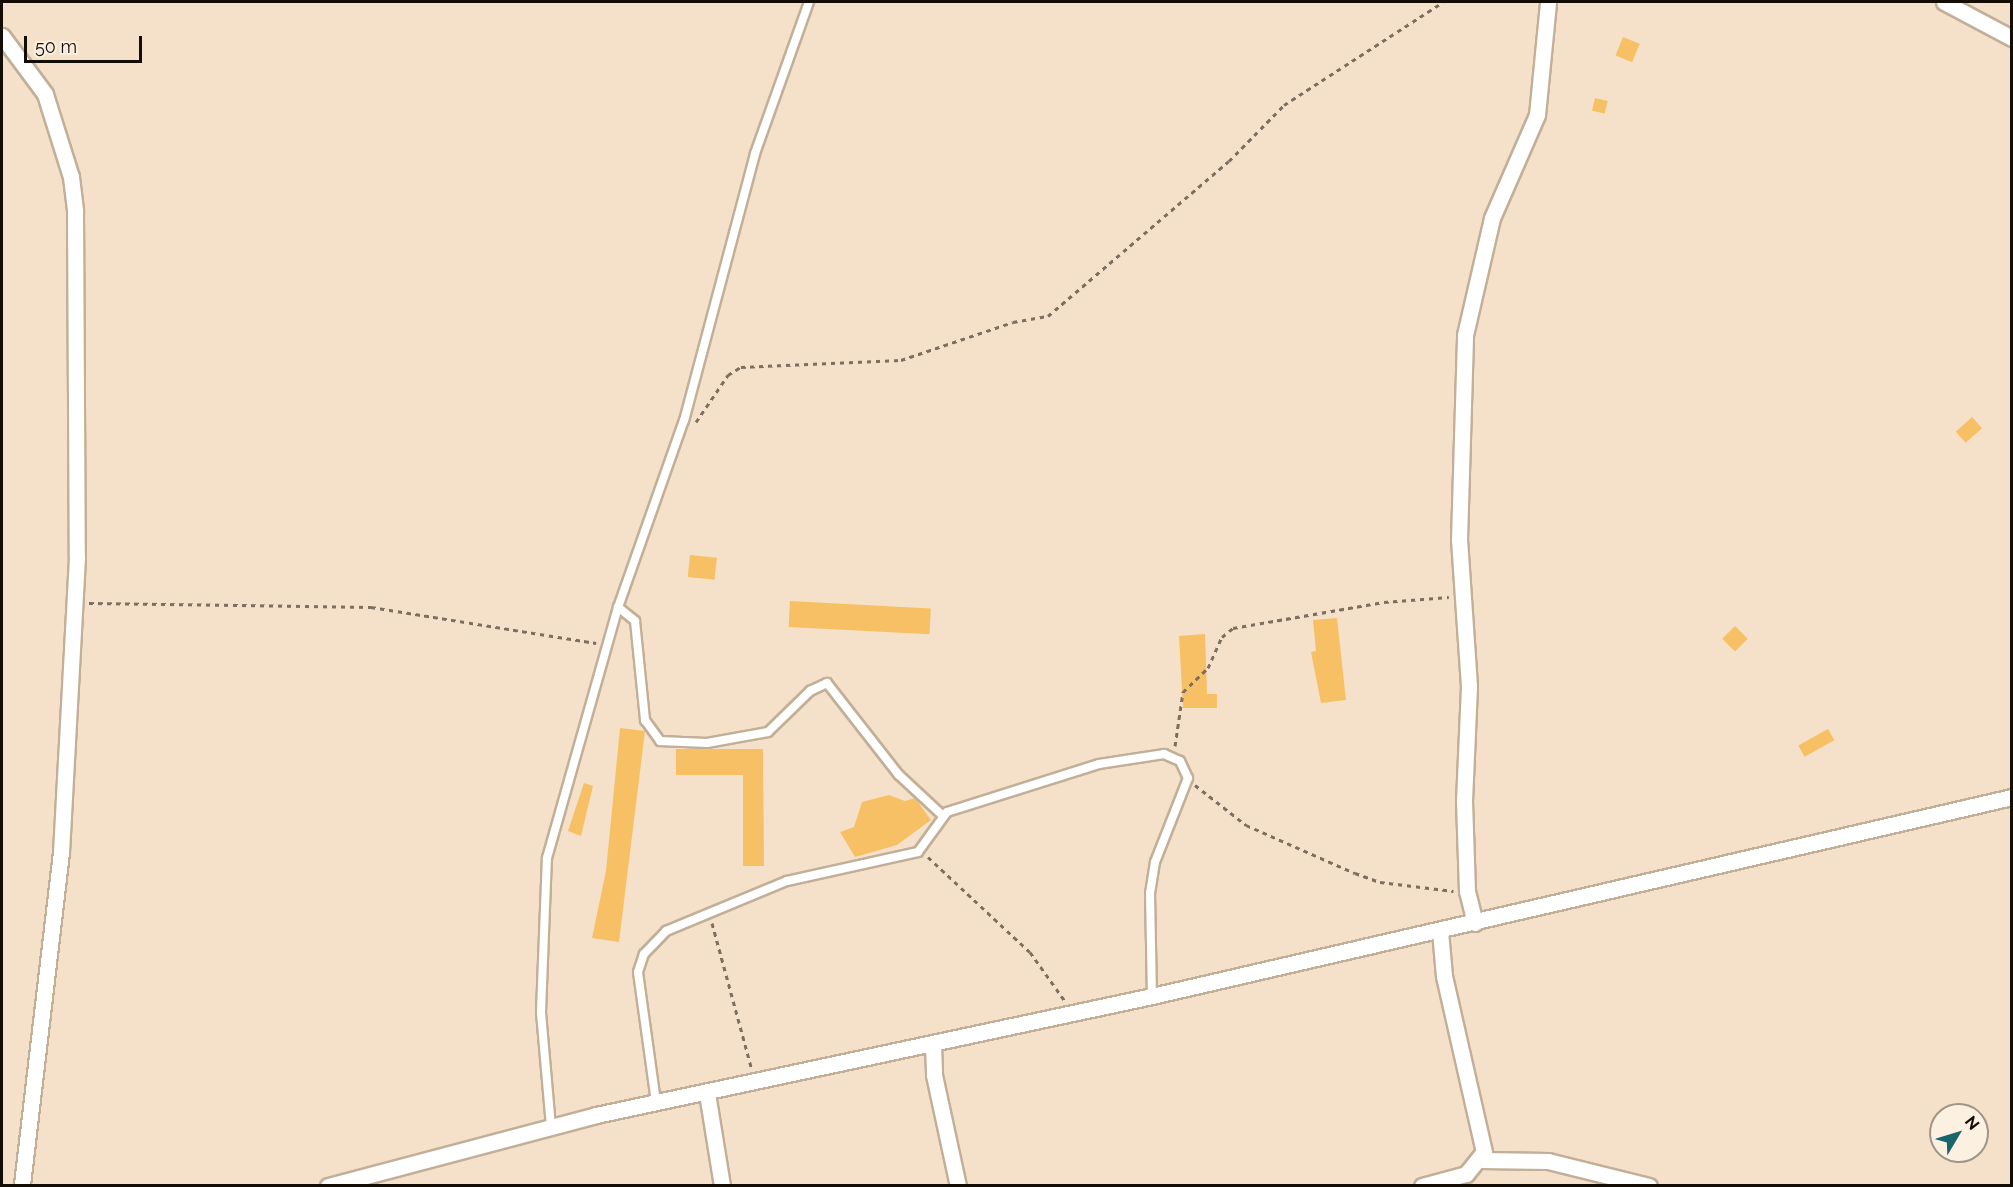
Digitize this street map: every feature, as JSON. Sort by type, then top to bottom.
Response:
[{"type":"street","points":[[1475,923],[1467,891],[1464,801],[1469,686],[1463,596],[1459,425],[1465,335],[1492,218],[1537,115],[1548,2]]},
{"type":"street","points":[[1944,2],[2012,38]]},
{"type":"street","points":[[2,36],[45,94],[74,194],[71,312],[78,452],[73,602],[56,926],[22,1185]]},
{"type":"street","points":[[327,1185],[656,1102],[1077,1013],[1475,923],[2012,797]]},
{"type":"street","points":[[1422,1185],[1466,1174],[1481,1160],[1485,1141],[1444,975],[1440,931]]},
{"type":"street","points":[[933,1044],[934,1075],[958,1185]]},
{"type":"street","points":[[707,1093],[722,1185]]},
{"type":"street","points":[[1481,1160],[1548,1161],[1649,1185]]},
{"type":"lane","points":[[551,1127],[541,1011],[543,893],[561,794],[618,607],[684,420],[755,154],[809,2]]},
{"type":"lane","points":[[618,607],[635,621],[645,720],[660,741],[707,743],[768,732],[810,691],[827,683],[899,775],[942,815]]},
{"type":"lane","points":[[656,1102],[638,972],[653,942],[708,912],[806,876],[896,860],[921,848],[942,815],[1100,764],[1173,756],[1188,778],[1155,861],[1150,893],[1152,996]]},
{"type":"path","points":[[692,431],[728,375],[741,367],[901,360],[1013,322],[1048,316],[1229,161],[1275,112],[1443,2]]},
{"type":"path","points":[[1173,756],[1184,692],[1208,668],[1222,637],[1233,628],[1384,602],[1463,596]]},
{"type":"path","points":[[73,602],[371,607],[606,645]]},
{"type":"path","points":[[1188,778],[1215,805],[1246,825],[1355,873],[1380,882],[1467,891]]},
{"type":"path","points":[[921,848],[1030,952],[1077,1013]]},
{"type":"path","points":[[708,912],[727,962],[744,1052],[758,1082]]},
{"type":"building","points":[[1623,37],[1640,44],[1632,62],[1616,56]]},
{"type":"building","points":[[1595,98],[1608,101],[1605,114],[1592,111]]},
{"type":"building","points":[[1972,417],[1982,428],[1966,443],[1956,432]]},
{"type":"building","points":[[690,555],[717,558],[715,580],[688,577]]},
{"type":"building","points":[[790,601],[931,608],[929,634],[789,627]]},
{"type":"building","points":[[1337,618],[1346,700],[1321,703],[1311,652],[1316,651],[1313,620]]},
{"type":"building","points":[[1735,626],[1748,639],[1735,651],[1722,639]]},
{"type":"building","points":[[1205,634],[1207,694],[1217,694],[1217,708],[1183,708],[1179,636]]},
{"type":"building","points":[[620,728],[645,731],[619,942],[592,938],[606,871]]},
{"type":"building","points":[[1828,729],[1834,740],[1805,757],[1798,745]]},
{"type":"building","points":[[676,749],[763,749],[764,866],[743,866],[743,775],[676,775]]},
{"type":"building","points":[[584,783],[593,786],[581,836],[568,831]]},
{"type":"building","points":[[889,795],[905,801],[915,798],[931,820],[897,845],[855,857],[840,832],[854,827],[862,802]]}]
